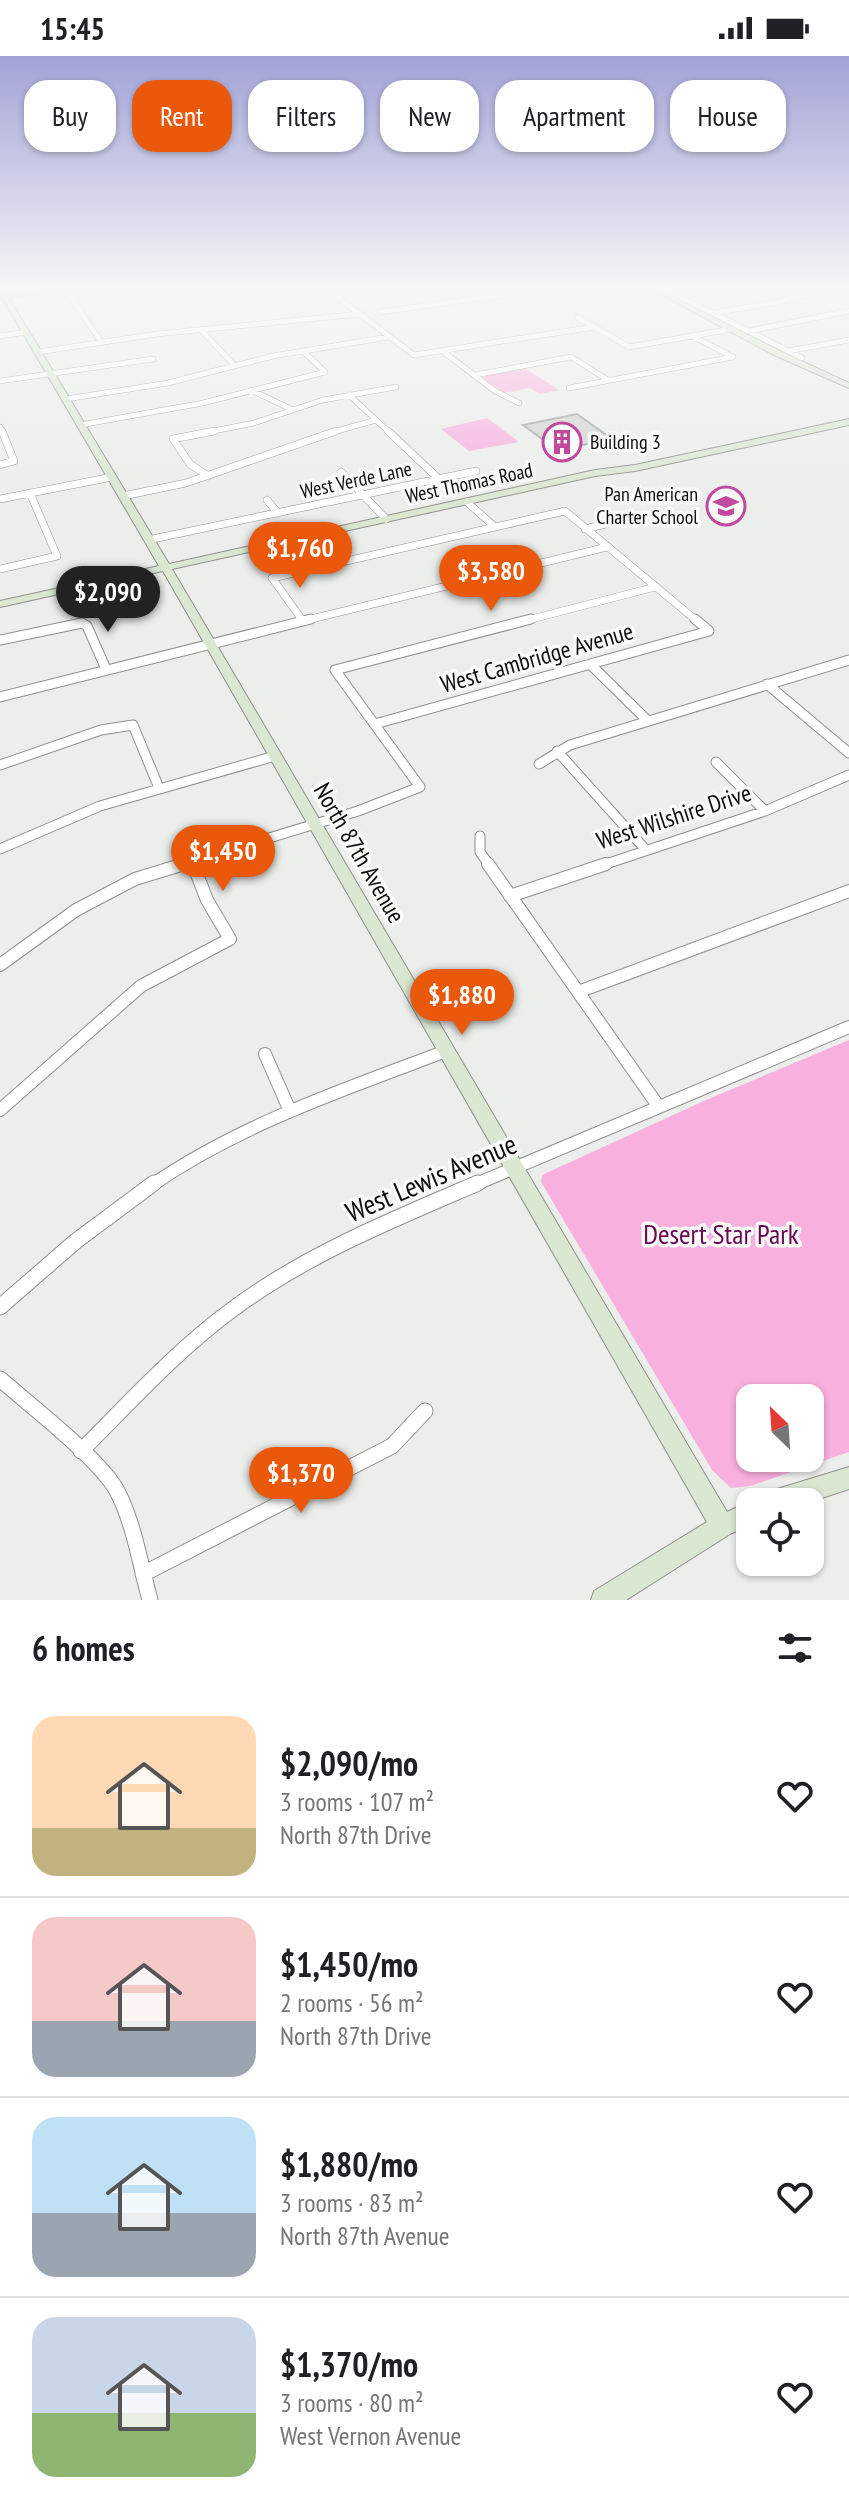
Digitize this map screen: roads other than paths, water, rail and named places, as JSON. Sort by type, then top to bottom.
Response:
[{"type":"street","name":"North 87th Avenue","points":[[43,360],[211,644],[722,1526]]},
{"type":"street","points":[[0,381],[145,360]]},
{"type":"street","points":[[229,360],[234,365]]},
{"type":"street","points":[[66,399],[168,383],[257,360]]},
{"type":"street","points":[[80,425],[203,403],[325,372],[312,360]]},
{"type":"street","points":[[455,360],[508,400],[519,403]]},
{"type":"street","points":[[475,375],[555,360]]},
{"type":"street","points":[[576,360],[608,380]]},
{"type":"street","points":[[569,388],[716,360]]},
{"type":"street","points":[[783,360],[849,395]]},
{"type":"street","points":[[792,360],[849,386]]},
{"type":"street","points":[[208,476],[190,464],[173,439],[234,427],[349,395],[396,387]]},
{"type":"street","points":[[251,390],[293,410]]},
{"type":"street","points":[[349,395],[439,479]]},
{"type":"street","name":"West Thomas Road","points":[[618,468],[626,463],[849,414]]},
{"type":"street","points":[[123,496],[208,476],[347,427],[376,420]]},
{"type":"street","name":"West Thomas Road","points":[[0,604],[618,468],[635,468],[849,422]]},
{"type":"street","points":[[0,465],[14,461],[1,432]]},
{"type":"street","points":[[743,436],[754,443]]},
{"type":"street","name":"West Verde Lane","points":[[148,540],[476,471]]},
{"type":"street","points":[[341,472],[386,519]]},
{"type":"street","points":[[0,499],[112,477]]},
{"type":"street","points":[[0,569],[57,556],[30,493]]},
{"type":"street","points":[[267,500],[278,513]]},
{"type":"street","points":[[467,502],[495,527]]},
{"type":"street","points":[[303,621],[272,578],[565,511],[655,587]]},
{"type":"street","points":[[585,529],[618,521]]},
{"type":"street","points":[[0,697],[607,547]]},
{"type":"street","points":[[0,965],[55,923],[103,894],[191,860],[315,824],[420,787],[335,670],[655,587]]},
{"type":"street","name":"West Cambridge Avenue","points":[[375,724],[709,631],[655,587]]},
{"type":"street","points":[[1,637],[82,623],[87,626],[106,669]]},
{"type":"street","points":[[539,764],[557,751],[849,660]]},
{"type":"street","points":[[590,664],[648,721]]},
{"type":"street","points":[[767,684],[849,753]]},
{"type":"street","points":[[0,765],[101,730],[133,725],[159,788]]},
{"type":"street","points":[[557,751],[645,849]]},
{"type":"street","points":[[0,849],[55,821],[95,806],[275,756]]},
{"type":"street","points":[[716,762],[765,811]]},
{"type":"street","name":"West Wilshire Drive","points":[[510,896],[765,811],[849,775]]},
{"type":"street","points":[[480,836],[480,852],[659,1107]]},
{"type":"street","points":[[0,1110],[141,986],[230,939],[207,900],[191,860]]},
{"type":"street","points":[[578,992],[849,891]]},
{"type":"street","name":"West Lewis Avenue","points":[[81,1451],[161,1370],[234,1308],[314,1259],[384,1223],[849,1027]]},
{"type":"street","points":[[0,1307],[50,1262],[136,1195],[215,1147],[290,1111],[446,1051]]},
{"type":"street","points":[[265,1054],[290,1111]]},
{"type":"street","points":[[0,1379],[81,1451],[115,1487],[129,1521],[150,1600]]},
{"type":"street","points":[[143,1574],[392,1446],[425,1411]]},
{"type":"street","points":[[812,1488],[849,1478]]},
{"type":"street","points":[[603,1600],[736,1520]]},
{"type":"place","name":"Building 3","points":[[562,442]]},
{"type":"place","name":"Pan American Charter School","points":[[726,506]]},
{"type":"park label","name":"Desert Star Park","points":[[721,1234]]}]
